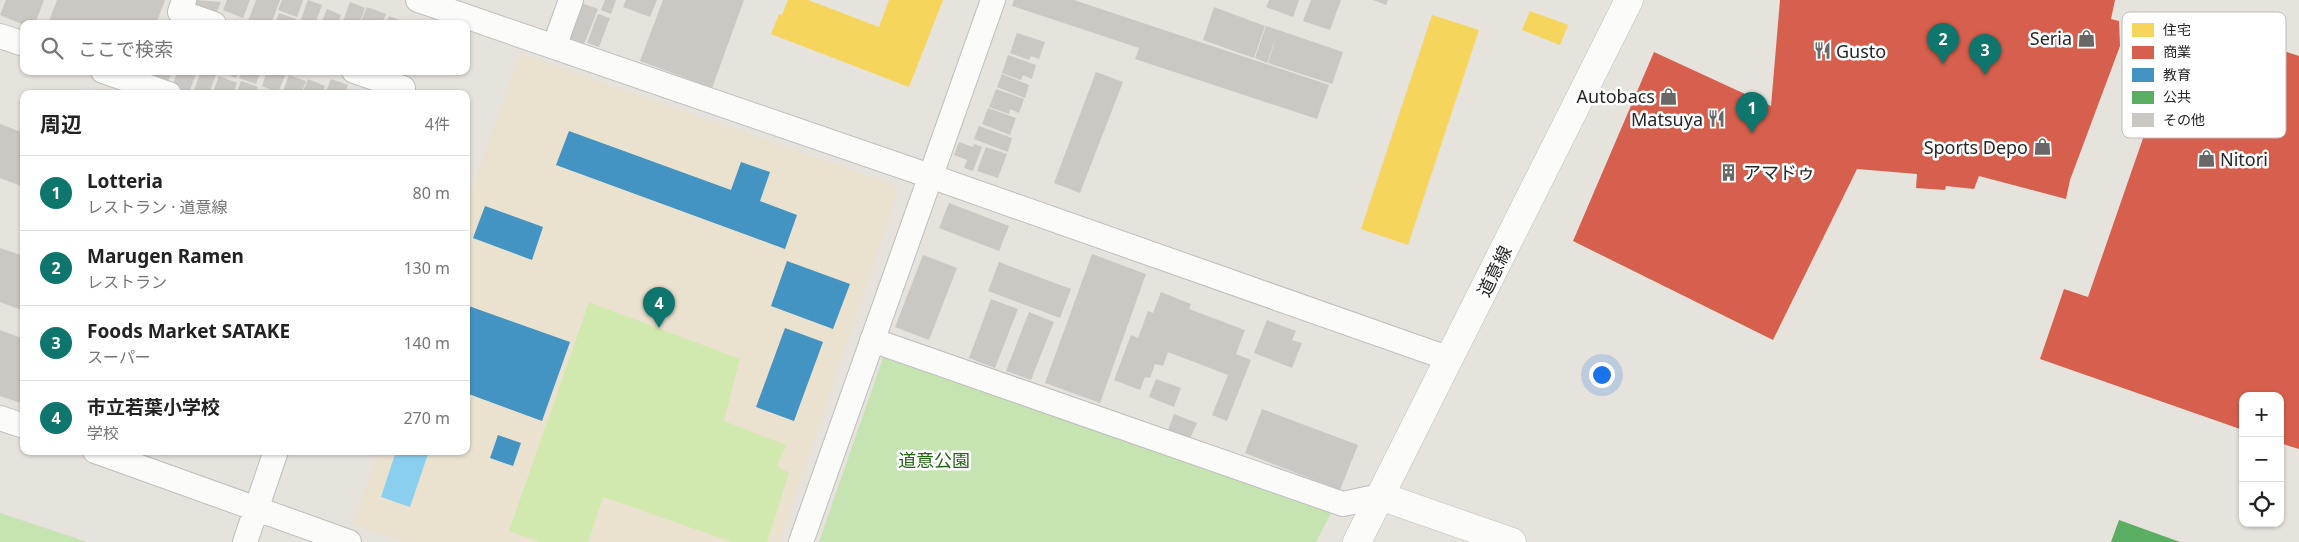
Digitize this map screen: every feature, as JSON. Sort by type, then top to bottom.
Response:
[{"type":"street","points":[[184,0],[180,12],[203,20]]},
{"type":"street","points":[[554,47],[571,0]]},
{"type":"street","points":[[801,542],[993,0]]},
{"type":"street","name":"道意線","points":[[1357,542],[1629,0]]},
{"type":"street","points":[[429,7],[470,20]]},
{"type":"street","points":[[470,20],[554,47],[930,176],[1450,359]]},
{"type":"street","points":[[0,36],[20,43]]},
{"type":"street","points":[[114,75],[158,90]]},
{"type":"street","points":[[370,75],[405,84]]},
{"type":"street","points":[[872,340],[1343,504],[1380,496],[1512,542]]},
{"type":"street","points":[[0,418],[20,425]]},
{"type":"street","points":[[106,455],[349,542]]},
{"type":"street","points":[[244,542],[275,455]]},
{"type":"shaded area","points":[[520,54],[894,185],[897,194],[780,542],[405,542],[352,524],[377,455],[470,455],[470,194]]},
{"type":"green space","points":[[589,302],[740,359],[724,421],[786,445],[777,466],[789,473],[767,542],[732,542],[603,497],[588,542],[540,542],[509,531]]},
{"type":"green space","name":"道意公園","points":[[884,355],[1331,513],[1316,542],[819,542]]},
{"type":"green space","points":[[0,513],[87,542],[0,542]]},
{"type":"water","points":[[395,455],[428,455],[410,507],[381,497]]},
{"type":"building: 住宅","points":[[788,0],[808,0],[879,27],[889,0],[943,0],[909,87],[771,34],[779,14],[782,15]]},
{"type":"building: 住宅","points":[[1530,11],[1568,25],[1560,45],[1522,30]]},
{"type":"building: 住宅","points":[[1432,15],[1479,30],[1408,245],[1361,229]]},
{"type":"building: 商業","name":"アマドゥ","points":[[1780,0],[2115,0],[2111,19],[2119,21],[2120,46],[2070,180],[2066,199],[1979,176],[1974,189],[1946,186],[1945,190],[1916,188],[1917,174],[1857,169],[1773,340],[1573,241],[1654,52],[1771,106]]},
{"type":"building: 商業","points":[[2286,52],[2299,56],[2299,449],[2284,444],[2284,392],[2239,392],[2239,429],[2040,359],[2064,289],[2088,297],[2143,138],[2286,138]]},
{"type":"building: 教育","points":[[569,131],[731,190],[741,162],[770,172],[760,201],[797,215],[785,249],[556,165]]},
{"type":"building: 教育","points":[[485,206],[543,227],[532,260],[473,238]]},
{"type":"building: 教育","points":[[787,261],[850,284],[833,329],[771,306]]},
{"type":"building: 教育","points":[[470,306],[570,342],[542,421],[470,394]]},
{"type":"building: 教育","points":[[785,328],[823,342],[794,421],[756,407]]},
{"type":"building: 教育","points":[[498,435],[521,443],[513,466],[490,458]]},
{"type":"building: 公共","points":[[2119,520],[2180,542],[2111,542]]},
{"type":"building: その他","points":[[6,0],[44,0],[36,20],[20,20],[20,23],[0,15]]},
{"type":"building: その他","points":[[57,0],[165,0],[158,20],[49,20]]},
{"type":"building: その他","points":[[196,0],[221,2],[214,19],[192,11]]},
{"type":"building: その他","points":[[227,0],[250,0],[243,18],[223,10]]},
{"type":"building: その他","points":[[256,0],[280,0],[272,20],[248,20]]},
{"type":"building: その他","points":[[282,0],[303,0],[297,17],[278,10]]},
{"type":"building: その他","points":[[308,0],[322,5],[316,20],[300,20]]},
{"type":"building: その他","points":[[605,0],[616,0],[611,14],[601,10]]},
{"type":"building: その他","points":[[626,0],[657,0],[650,17],[623,7]]},
{"type":"building: その他","points":[[663,0],[744,0],[712,88],[640,61]]},
{"type":"building: その他","points":[[1014,0],[1074,0],[1329,85],[1317,119],[1135,59],[1139,48],[1012,6]]},
{"type":"building: その他","points":[[1269,0],[1299,0],[1293,17],[1266,7]]},
{"type":"building: その他","points":[[1311,0],[1341,0],[1330,30],[1303,21]]},
{"type":"building: その他","points":[[1373,0],[1388,0],[1386,5]]},
{"type":"building: その他","points":[[350,2],[365,8],[360,20],[343,20]]},
{"type":"building: その他","points":[[579,2],[598,9],[584,44],[566,37]]},
{"type":"building: その他","points":[[367,7],[386,14],[384,20],[362,20]]},
{"type":"building: その他","points":[[1214,7],[1265,26],[1254,58],[1203,40]]},
{"type":"building: その他","points":[[327,9],[341,15],[339,20],[323,20]]},
{"type":"building: その他","points":[[279,13],[296,19],[296,20],[276,20]]},
{"type":"building: その他","points":[[598,14],[610,18],[599,47],[587,43]]},
{"type":"building: その他","points":[[389,16],[400,20],[388,20]]},
{"type":"building: その他","points":[[1266,26],[1343,52],[1332,84],[1268,63],[1277,35],[1267,63],[1255,58]]},
{"type":"building: その他","points":[[1017,33],[1045,42],[1039,59],[1031,56],[1029,60],[1010,53]]},
{"type":"building: その他","points":[[1008,55],[1036,65],[1032,79],[1023,75],[1021,80],[1002,73]]},
{"type":"building: その他","points":[[1096,72],[1123,82],[1080,193],[1054,183]]},
{"type":"building: その他","points":[[1002,74],[1029,85],[1025,98],[997,87]]},
{"type":"building: その他","points":[[149,75],[170,75],[167,84],[148,77]]},
{"type":"building: その他","points":[[176,75],[196,75],[190,90],[182,90],[172,86]]},
{"type":"building: その他","points":[[200,75],[216,75],[210,90],[194,90]]},
{"type":"building: その他","points":[[240,75],[259,75],[256,84],[239,78]]},
{"type":"building: その他","points":[[266,75],[285,75],[279,90],[271,90],[262,86]]},
{"type":"building: その他","points":[[289,75],[306,81],[303,90],[283,90]]},
{"type":"building: その他","points":[[219,76],[237,83],[234,90],[214,90]]},
{"type":"building: その他","points":[[308,79],[325,86],[324,90],[304,90]]},
{"type":"building: その他","points":[[331,79],[348,85],[346,90],[327,90]]},
{"type":"building: その他","points":[[241,81],[258,87],[257,90],[238,90]]},
{"type":"building: その他","points":[[996,89],[1024,99],[1019,113],[1010,109],[1009,114],[989,107]]},
{"type":"building: その他","points":[[988,108],[1016,118],[1010,135],[982,124]]},
{"type":"building: その他","points":[[0,124],[20,132],[20,186],[0,178]]},
{"type":"building: その他","points":[[979,126],[1012,138],[1008,152],[974,139]]},
{"type":"building: その他","points":[[959,142],[973,147],[974,144],[982,147],[973,171],[964,168],[967,160],[954,155]]},
{"type":"building: その他","points":[[986,147],[1007,154],[998,178],[977,171]]},
{"type":"building: その他","points":[[949,203],[1009,226],[999,251],[939,228]]},
{"type":"building: その他","points":[[0,248],[20,255],[20,310],[0,302]]},
{"type":"building: その他","points":[[1092,254],[1146,274],[1100,403],[1045,383]]},
{"type":"building: その他","points":[[923,255],[957,268],[929,340],[895,327]]},
{"type":"building: その他","points":[[999,262],[1071,289],[1060,318],[988,291]]},
{"type":"building: その他","points":[[1161,292],[1191,304],[1189,309],[1245,330],[1236,354],[1251,360],[1227,421],[1212,415],[1228,375],[1168,352],[1163,366],[1155,364],[1150,378],[1145,377],[1140,390],[1114,380],[1131,335],[1138,338],[1148,311],[1153,313]]},
{"type":"building: その他","points":[[991,299],[1018,309],[995,368],[969,358]]},
{"type":"building: その他","points":[[1029,312],[1054,322],[1031,380],[1006,371]]},
{"type":"building: その他","points":[[1267,320],[1296,331],[1292,340],[1302,343],[1292,368],[1254,353]]},
{"type":"building: その他","points":[[0,330],[20,338],[20,403],[0,396]]},
{"type":"building: その他","points":[[1156,379],[1181,388],[1174,407],[1149,397]]},
{"type":"building: その他","points":[[1262,409],[1358,445],[1340,490],[1245,453]]},
{"type":"building: その他","points":[[1174,414],[1197,423],[1189,441],[1167,433]]},
{"type":"place","name":"Seria","points":[[2086,38]]},
{"type":"place","name":"Gusto","points":[[1822,51]]},
{"type":"place","name":"Marugen Ramen","points":[[1943,64]]},
{"type":"place","name":"Foods Market SATAKE","points":[[1985,75]]},
{"type":"place","name":"Autobacs","points":[[1669,96]]},
{"type":"place","name":"Matsuya","points":[[1717,119]]},
{"type":"place","name":"Lotteria","points":[[1752,133]]},
{"type":"place","name":"Sports Depo","points":[[2042,147]]},
{"type":"place","name":"Nitori","points":[[2206,159]]},
{"type":"place","name":"アマドゥ","points":[[1729,172]]},
{"type":"place","name":"市立若葉小学校","points":[[659,328]]}]
